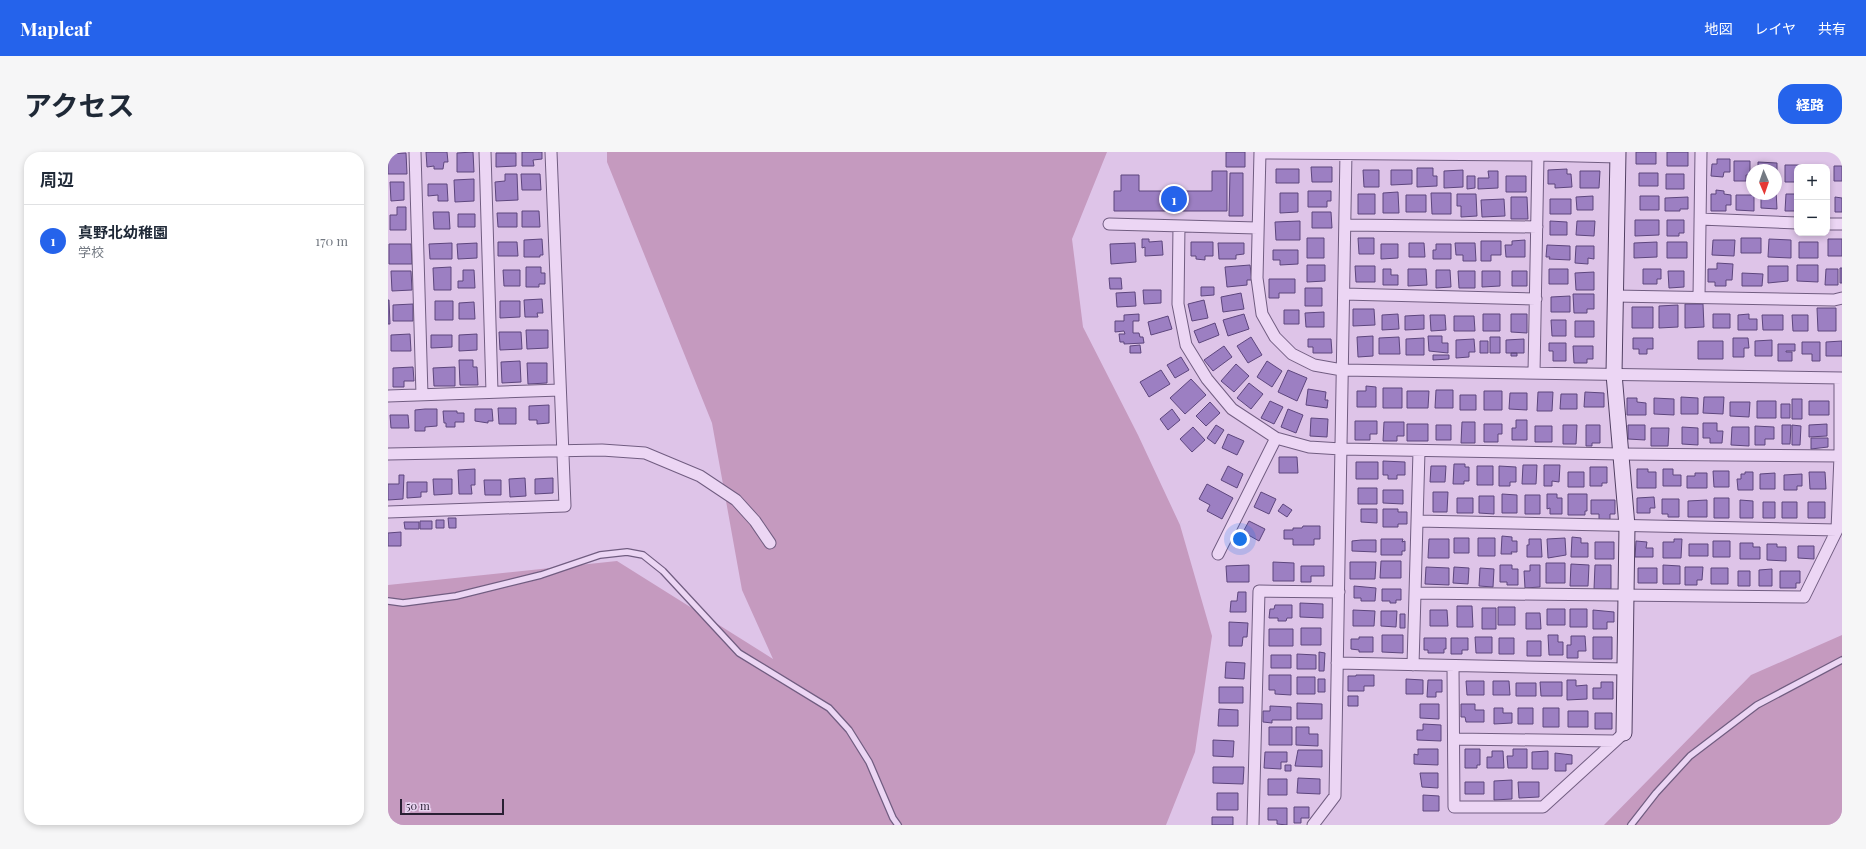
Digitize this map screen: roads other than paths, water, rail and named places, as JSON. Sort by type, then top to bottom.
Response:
[{"type":"street","points":[[415,152],[422,395]]},
{"type":"street","points":[[485,152],[492,392]]},
{"type":"street","points":[[388,512],[565,506],[552,152]]},
{"type":"street","points":[[1699,297],[1701,152]]},
{"type":"street","points":[[1415,593],[1626,595],[1804,597],[1837,530],[1841,456],[1841,378],[1614,374],[1342,370],[1314,364],[1292,354],[1275,337],[1262,314],[1257,278],[1260,153],[1618,155],[1614,374],[1627,526],[1626,595],[1625,669],[1619,737],[1542,807],[1454,807],[1453,666]]},
{"type":"street","points":[[1313,825],[1335,796],[1346,153]]},
{"type":"street","points":[[1534,373],[1538,155]]},
{"type":"street","points":[[1700,219],[1794,222]]},
{"type":"street","points":[[1109,224],[1257,228]]},
{"type":"street","points":[[1830,224],[1842,224]]},
{"type":"street","points":[[1345,225],[1537,228]]},
{"type":"street","points":[[1179,226],[1178,304],[1186,344],[1207,379],[1232,409],[1276,438],[1309,447],[1341,449],[1841,456]]},
{"type":"street","points":[[1344,294],[1536,299]]},
{"type":"street","points":[[1615,296],[1834,300],[1842,298]]},
{"type":"street","points":[[388,396],[560,390]]},
{"type":"street","points":[[1218,554],[1276,438]]},
{"type":"street","points":[[388,454],[602,450],[644,453],[693,473],[736,500],[755,521],[770,543]]},
{"type":"street","points":[[1413,665],[1419,451]]},
{"type":"street","points":[[1417,521],[1837,530]]},
{"type":"street","points":[[1253,825],[1259,591],[1339,592]]},
{"type":"street","points":[[1337,663],[1625,669]]},
{"type":"street","points":[[1454,739],[1619,737]]},
{"type":"lane","points":[[388,601],[403,603],[456,596],[541,575],[600,555],[627,552],[643,555],[663,571],[739,653],[829,708],[849,730],[869,762],[893,818],[898,825]]},
{"type":"lane","points":[[1632,825],[1656,793],[1690,756],[1758,705],[1842,660]]},
{"type":"place","name":"真野北幼稚園","points":[[1174,199]]}]
